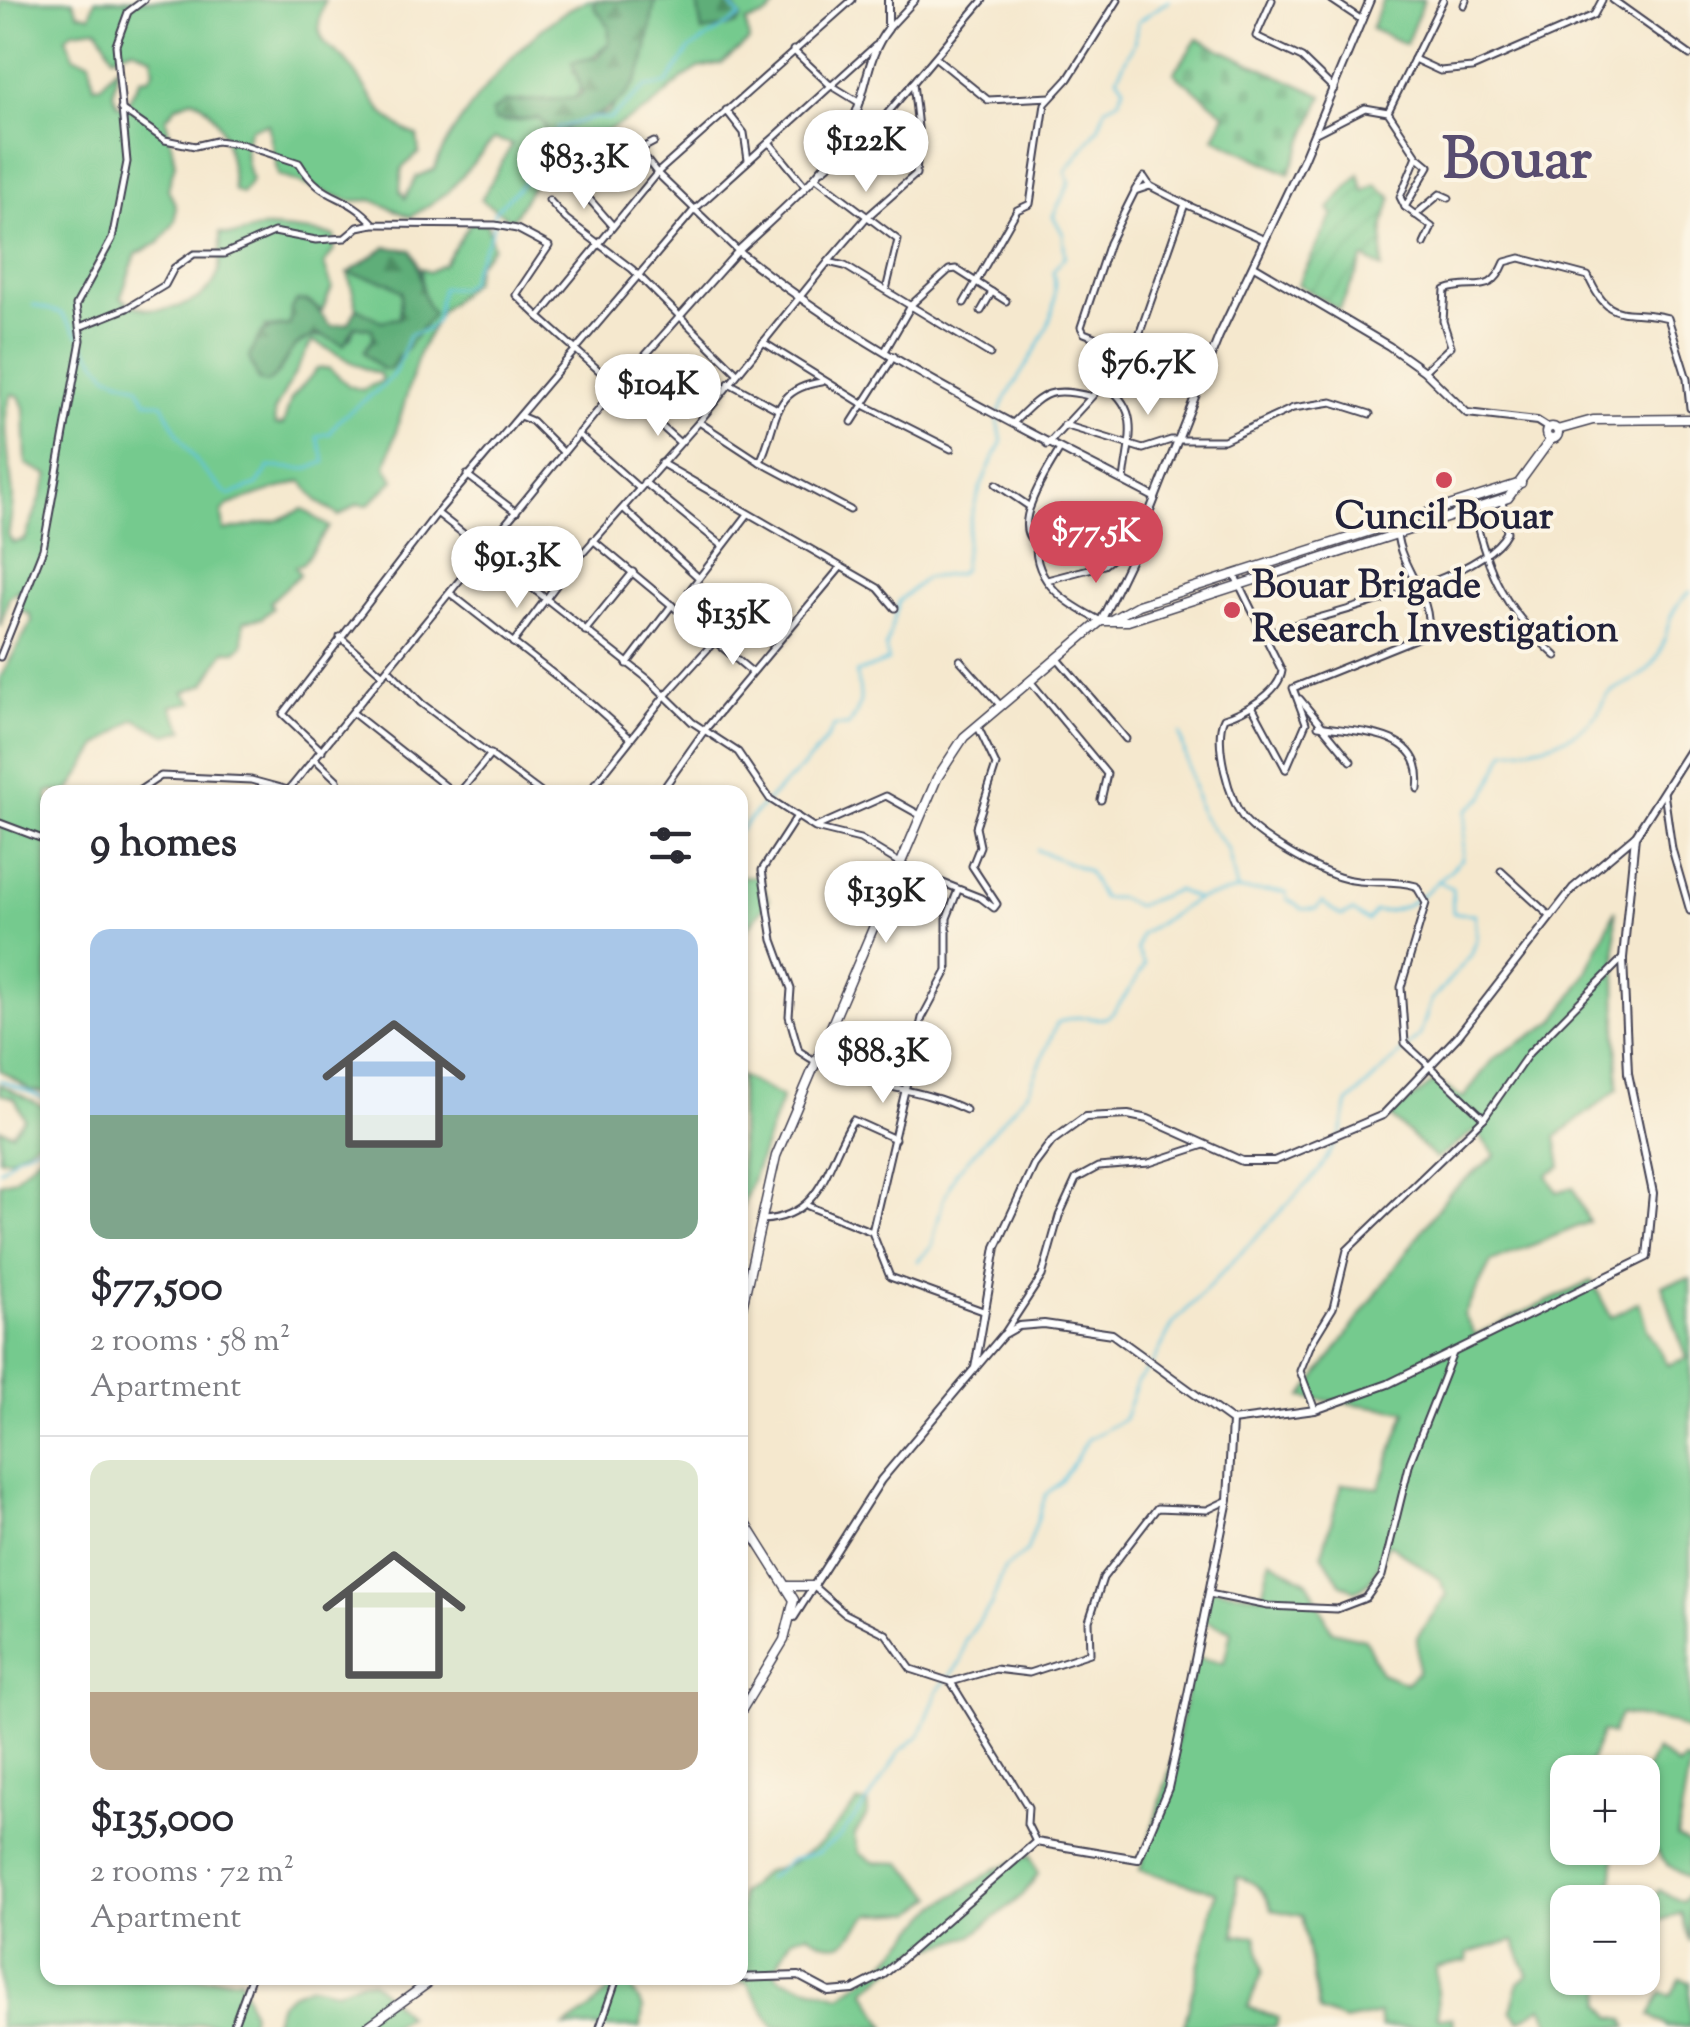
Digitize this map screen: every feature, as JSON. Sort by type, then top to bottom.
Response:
[{"type":"main road","points":[[1444,513],[1473,509],[1514,494],[1553,429],[1593,420],[1690,420]]},
{"type":"main road","points":[[748,1254],[776,1156],[920,815],[952,751],[976,725],[1059,660],[1101,620],[1112,620],[1123,610],[1240,586],[1520,483]]},
{"type":"main road","points":[[1186,597],[1234,576],[1396,529]]},
{"type":"main road","points":[[748,1527],[794,1600],[794,1617],[748,1698]]},
{"type":"main road","points":[[786,1586],[813,1586]]},
{"type":"main road","points":[[367,2027],[419,1985]]},
{"type":"street","points":[[0,657],[43,549],[80,342],[82,326],[76,304],[112,239],[127,162],[116,45],[128,12],[144,0]]},
{"type":"street","points":[[539,317],[657,173],[852,0]]},
{"type":"street","points":[[888,0],[888,29]]},
{"type":"street","points":[[322,751],[284,714],[340,637],[468,475],[640,278],[694,210],[875,46],[915,0]]},
{"type":"street","points":[[964,303],[1017,210],[1030,204],[1045,104],[1118,0]]},
{"type":"street","points":[[1272,0],[1256,36],[1302,58],[1334,89]]},
{"type":"street","points":[[1332,0],[1362,20]]},
{"type":"street","points":[[1059,451],[1023,528],[1036,543],[1036,564],[1062,600],[1101,620],[1131,558],[1152,496],[1219,336],[1266,241],[1370,0]]},
{"type":"street","points":[[1388,112],[1443,0]]},
{"type":"street","points":[[1414,59],[1440,71],[1472,68],[1594,15],[1602,0]]},
{"type":"street","points":[[1614,0],[1690,55]]},
{"type":"street","points":[[293,785],[645,354],[738,251],[852,148],[936,58],[979,1]]},
{"type":"street","points":[[818,175],[843,139],[860,103],[875,46]]},
{"type":"street","points":[[793,50],[829,84],[860,103]]},
{"type":"street","points":[[936,58],[988,100],[1052,97]]},
{"type":"street","points":[[514,644],[593,540],[699,422],[828,262],[866,218],[916,174],[919,137],[913,83]]},
{"type":"street","points":[[120,108],[166,140],[195,146],[216,140],[241,144],[299,163],[315,189],[352,202],[374,224]]},
{"type":"street","points":[[1314,134],[1365,108],[1388,112],[1417,156],[1429,166],[1404,206]]},
{"type":"street","points":[[726,110],[744,133],[748,160]]},
{"type":"street","points":[[843,139],[852,148]]},
{"type":"street","points":[[654,142],[639,150],[645,162],[738,251],[797,299],[1047,445],[1152,496]]},
{"type":"street","points":[[769,142],[806,186]]},
{"type":"street","points":[[1417,156],[1400,192],[1404,206],[1432,227],[1424,244]]},
{"type":"street","points":[[613,226],[584,192],[608,165],[645,162]]},
{"type":"street","points":[[818,175],[866,218],[898,240],[886,290]]},
{"type":"street","points":[[1132,352],[1084,333],[1081,327],[1109,244],[1135,191],[1150,186],[1266,241]]},
{"type":"street","points":[[1415,215],[1440,194],[1448,198]]},
{"type":"street","points":[[549,200],[640,278],[737,373]]},
{"type":"street","points":[[1047,445],[1132,352],[1185,204]]},
{"type":"street","points":[[82,326],[128,308],[165,285],[174,268],[194,254],[224,254],[274,232],[316,240],[345,238],[358,227],[374,224],[496,225],[517,229],[549,246],[516,295],[679,442]]},
{"type":"street","points":[[1424,371],[1451,346],[1444,320],[1446,290],[1459,285],[1485,287],[1498,279],[1505,262],[1520,258],[1588,276],[1598,299],[1622,315],[1668,318],[1687,379],[1690,408]]},
{"type":"street","points":[[828,262],[845,266],[912,304],[990,354]]},
{"type":"street","points":[[1254,266],[1424,371],[1468,413],[1537,422],[1553,429]]},
{"type":"street","points":[[885,351],[912,304],[949,270],[976,280],[1006,301]]},
{"type":"street","points":[[981,311],[992,292]]},
{"type":"street","points":[[762,342],[866,406],[951,450]]},
{"type":"street","points":[[645,354],[710,407]]},
{"type":"street","points":[[852,422],[866,406],[894,356]]},
{"type":"street","points":[[760,462],[776,424],[776,409],[789,392],[826,382]]},
{"type":"street","points":[[1101,382],[1120,395],[1130,416],[1124,481]]},
{"type":"street","points":[[730,383],[776,409]]},
{"type":"street","points":[[1011,425],[1044,393],[1064,390],[1090,396]]},
{"type":"street","points":[[1064,424],[1143,448],[1178,440],[1212,442],[1293,408],[1332,402],[1370,414]]},
{"type":"street","points":[[520,416],[532,421],[564,452]]},
{"type":"street","points":[[699,422],[760,462],[850,510]]},
{"type":"street","points":[[578,434],[723,546]]},
{"type":"street","points":[[661,463],[878,588],[895,608]]},
{"type":"street","points":[[468,475],[516,512]]},
{"type":"street","points":[[996,484],[1030,508]]},
{"type":"street","points":[[1264,634],[1342,613],[1485,559],[1507,532],[1502,500]]},
{"type":"street","points":[[624,509],[698,578]]},
{"type":"street","points":[[1473,509],[1485,559],[1510,608],[1556,656]]},
{"type":"street","points":[[438,513],[704,730],[738,752],[770,799],[815,828],[860,838],[900,863],[981,898],[992,908],[998,904],[972,866],[980,846],[976,827],[996,764],[976,725]]},
{"type":"street","points":[[681,614],[698,578],[748,514]]},
{"type":"street","points":[[1036,543],[1072,525],[1098,532],[1118,554],[1131,558]]},
{"type":"street","points":[[1293,688],[1426,634],[1425,604],[1415,587],[1396,529]]},
{"type":"street","points":[[593,540],[752,672]]},
{"type":"street","points":[[1048,580],[1104,565],[1118,554]]},
{"type":"street","points":[[666,785],[704,730],[840,568]]},
{"type":"street","points":[[584,632],[633,572]]},
{"type":"street","points":[[1234,576],[1282,671],[1318,726],[1350,761]]},
{"type":"street","points":[[450,594],[630,738]]},
{"type":"street","points":[[626,664],[672,605]]},
{"type":"street","points":[[340,637],[383,676]]},
{"type":"street","points":[[598,785],[595,783],[630,738],[714,643]]},
{"type":"street","points":[[960,660],[1000,705]]},
{"type":"street","points":[[1059,660],[1126,739]]},
{"type":"street","points":[[388,669],[420,702],[531,785]]},
{"type":"street","points":[[1282,671],[1278,684],[1252,704],[1224,718],[1218,736],[1245,820],[1319,870],[1365,884],[1407,883],[1420,894],[1426,903],[1407,957],[1400,1008],[1404,1043],[1484,1118]]},
{"type":"street","points":[[1031,682],[1107,774],[1101,800]]},
{"type":"street","points":[[1252,704],[1286,769],[1306,723],[1293,688]]},
{"type":"street","points":[[353,713],[448,785]]},
{"type":"street","points":[[1318,726],[1390,736],[1402,742],[1418,766],[1418,789]]},
{"type":"street","points":[[975,1370],[996,1248],[1041,1154],[1073,1124],[1092,1116],[1140,1117],[1242,1161],[1288,1157],[1384,1114],[1432,1067],[1589,872],[1636,835],[1690,750]]},
{"type":"street","points":[[463,785],[491,754]]},
{"type":"street","points":[[315,760],[338,785]]},
{"type":"street","points":[[148,785],[161,776],[251,780],[268,785]]},
{"type":"street","points":[[1664,786],[1672,849],[1690,910]]},
{"type":"street","points":[[815,828],[872,799],[886,796],[920,815]]},
{"type":"street","points":[[798,815],[762,870],[773,940],[791,988],[790,1016],[799,1050],[816,1063],[872,1086],[932,1093],[966,1110]]},
{"type":"street","points":[[0,824],[40,837]]},
{"type":"street","points":[[1003,1336],[1019,1326],[1044,1324],[1112,1334],[1232,1421],[1315,1410],[1388,1384],[1647,1257],[1653,1192],[1628,1073],[1624,958],[1636,835]]},
{"type":"street","points":[[1502,871],[1551,917]]},
{"type":"street","points":[[958,890],[948,918],[947,971],[922,1018],[872,1232],[890,1277],[984,1311]]},
{"type":"street","points":[[1315,1410],[1300,1371],[1310,1344],[1334,1308],[1347,1250],[1484,1118],[1529,1053],[1588,999],[1624,958]]},
{"type":"street","points":[[759,1220],[777,1219],[808,1206],[853,1120],[895,1139]]},
{"type":"street","points":[[794,1617],[881,1480],[1003,1336],[1046,1266],[1059,1216],[1076,1179],[1098,1168],[1149,1162],[1204,1145]]},
{"type":"street","points":[[808,1206],[872,1232]]},
{"type":"street","points":[[1209,1594],[1268,1606],[1337,1609],[1366,1598],[1382,1576],[1410,1462],[1452,1352]]},
{"type":"street","points":[[1036,1842],[1138,1859],[1168,1788],[1228,1500],[1232,1421]]},
{"type":"street","points":[[813,1586],[844,1613],[886,1634],[912,1668],[951,1682],[995,1669],[1029,1673],[1090,1653],[1090,1620],[1102,1578],[1157,1508],[1207,1510],[1228,1500]]},
{"type":"street","points":[[951,1682],[1028,1807],[1028,1824],[1036,1842]]},
{"type":"street","points":[[748,1978],[799,1976],[829,1992],[853,1990],[884,1974],[1036,1842]]},
{"type":"street","points":[[232,2027],[248,1985]]},
{"type":"street","points":[[600,2027],[615,1985]]},
{"type":"green space","points":[[0,0],[73,0],[78,13],[90,16],[95,0],[325,0],[319,24],[324,41],[346,61],[382,111],[417,136],[419,153],[402,168],[400,191],[405,198],[416,177],[435,169],[458,124],[502,68],[553,20],[576,5],[596,0],[594,7],[609,26],[609,44],[573,71],[582,84],[575,98],[505,102],[503,122],[538,118],[545,125],[545,149],[560,145],[567,127],[609,113],[644,63],[655,0],[697,0],[702,32],[741,18],[730,0],[780,0],[768,15],[746,22],[749,41],[722,63],[699,68],[649,109],[593,138],[539,175],[512,220],[481,200],[512,144],[494,139],[448,192],[411,217],[372,200],[350,201],[278,175],[268,124],[251,128],[248,134],[245,154],[252,180],[242,194],[234,190],[219,125],[204,105],[193,99],[177,105],[166,118],[175,163],[168,189],[176,206],[175,222],[159,243],[136,254],[121,297],[145,309],[190,303],[212,285],[218,273],[220,233],[236,235],[266,228],[335,236],[334,250],[324,264],[332,287],[322,311],[306,300],[290,325],[265,327],[280,371],[298,343],[327,336],[350,339],[355,326],[372,329],[374,338],[364,351],[423,300],[421,268],[429,272],[444,264],[471,222],[487,224],[493,247],[477,264],[473,282],[441,311],[419,353],[386,466],[394,480],[368,505],[358,504],[339,516],[318,502],[302,481],[228,505],[222,513],[224,531],[279,520],[303,509],[329,527],[303,563],[295,567],[300,574],[270,602],[273,608],[262,618],[244,621],[243,645],[236,651],[225,651],[205,684],[184,692],[193,702],[171,706],[184,730],[167,735],[135,719],[98,746],[73,785],[40,785],[40,1092],[30,1090],[0,1070],[0,678],[32,621],[30,614],[19,610],[19,589],[9,597],[0,627]],"holes":[[[97,28],[113,56],[132,48],[152,57],[154,70],[149,78],[140,79],[125,107],[118,105],[113,93],[118,65],[101,85],[94,86],[90,61],[74,57],[66,37],[73,31]],[[312,341],[380,374],[382,381],[362,390],[349,386],[329,368],[317,369],[291,399],[283,425],[275,425],[274,412]],[[12,394],[19,396],[24,408],[26,464],[49,475],[25,540],[13,543],[8,536],[13,496],[7,428]]]},
{"type":"green space","points":[[596,0],[655,0],[647,48],[636,82],[626,95],[593,117],[567,127],[554,152],[545,149],[545,125],[538,118],[495,121],[492,112],[505,102],[575,98],[582,93],[572,62],[597,57],[609,44],[609,26],[594,7]]},
{"type":"green space","points":[[697,0],[730,0],[741,18],[736,25],[702,32]]},
{"type":"green space","points":[[1383,0],[1424,0],[1406,44],[1371,29]]},
{"type":"green space","points":[[1197,39],[1323,96],[1289,174],[1214,138],[1225,114],[1174,73]]},
{"type":"green space","points":[[1359,174],[1364,192],[1376,184],[1392,198],[1384,224],[1382,268],[1364,258],[1339,310],[1298,284],[1333,214],[1329,209]]},
{"type":"green space","points":[[386,247],[411,250],[433,314],[390,370],[381,369],[364,352],[374,338],[372,329],[355,326],[344,345],[319,334],[297,345],[275,376],[267,383],[259,381],[249,358],[255,342],[267,330],[290,325],[291,308],[297,301],[313,305],[332,326],[349,323],[357,308],[381,321],[399,318],[402,292],[388,282],[348,273]]},
{"type":"green space","points":[[348,273],[388,282],[402,292],[399,318],[381,321],[357,308]]},
{"type":"green space","points":[[748,876],[759,877],[769,900],[748,928]]},
{"type":"green space","points":[[1615,910],[1618,1089],[1556,1137],[1561,1167],[1547,1175],[1557,1192],[1573,1187],[1589,1222],[1491,1262],[1464,1315],[1475,1335],[1592,1281],[1611,1317],[1639,1302],[1647,1329],[1668,1365],[1686,1358],[1662,1285],[1690,1278],[1690,1732],[1673,1723],[1620,1714],[1612,1734],[1602,1732],[1593,1755],[1550,1755],[1550,1865],[1614,1865],[1612,1885],[1550,1885],[1550,1995],[1603,1995],[1602,2004],[1612,2017],[1625,2019],[1628,2027],[1552,2027],[1542,2007],[1520,2021],[1511,2010],[1519,1982],[1528,1974],[1514,1941],[1467,1953],[1468,1961],[1436,1968],[1438,2018],[1452,2018],[1454,2027],[1381,2027],[1379,2014],[1344,2021],[1319,2011],[1302,1916],[1272,1910],[1259,1888],[1237,1877],[1235,1936],[1256,1935],[1263,1971],[1248,2007],[1278,2018],[1276,2027],[1184,2027],[1216,1892],[1140,1870],[1171,1766],[1194,1657],[1224,1663],[1231,1631],[1203,1620],[1209,1588],[1262,1596],[1270,1560],[1308,1582],[1332,1631],[1365,1639],[1381,1673],[1406,1683],[1418,1672],[1417,1637],[1447,1595],[1439,1579],[1389,1544],[1373,1577],[1355,1591],[1340,1583],[1322,1554],[1342,1484],[1379,1488],[1406,1411],[1302,1397],[1449,1193],[1496,1155],[1475,1131],[1436,1159],[1390,1116],[1435,1081],[1463,1098],[1493,1059],[1555,1021],[1585,976]]},
{"type":"green space","points":[[748,1080],[782,1097],[748,1192]]},
{"type":"green space","points":[[0,1084],[40,1105],[40,1139],[11,1158],[0,1159],[0,1129],[12,1133],[24,1118],[15,1098],[0,1094]]},
{"type":"green space","points":[[40,1155],[40,1985],[242,1985],[252,2013],[249,2027],[201,2023],[184,2027],[0,2027],[0,1183],[14,1179]]},
{"type":"green space","points":[[1656,1750],[1678,1766],[1685,1759],[1690,1762],[1677,1837],[1690,1844],[1690,1879],[1660,1855],[1660,1755],[1654,1755]]},
{"type":"green space","points":[[858,1802],[867,1803],[868,1813],[854,1836],[859,1853],[874,1862],[901,1863],[935,1897],[914,1912],[871,1914],[841,1944],[822,1942],[808,1934],[792,1938],[775,1973],[781,1979],[841,1996],[885,1963],[936,1907],[996,1869],[1031,1855],[1038,1874],[1023,1895],[972,1936],[914,1952],[865,1990],[886,2027],[774,2027],[748,1985],[748,1887],[765,1872],[791,1863],[821,1843]]},
{"type":"green space","points":[[1660,1890],[1683,1902],[1690,1891],[1690,1943],[1681,1913],[1660,1921]]},
{"type":"green space","points":[[1681,1979],[1690,1982],[1690,2027],[1668,2027],[1650,2015],[1662,1992],[1670,1996]]},
{"type":"green space","points":[[310,1985],[336,1991],[350,1985],[376,1985],[407,2016],[390,2027],[272,2027],[280,2003],[294,1992]]},
{"type":"green space","points":[[629,1985],[643,2008],[641,2027],[565,2027],[591,2009],[612,1987]]},
{"type":"waterway","points":[[82,343],[108,375],[138,386],[146,401],[163,404],[191,454],[229,495],[257,485],[269,467],[308,469],[325,462],[317,436],[331,433],[341,419],[387,381],[409,335],[427,330],[436,321],[442,288],[461,288],[469,282],[489,239],[494,212],[558,148],[557,128],[594,118],[610,119],[646,87],[667,84],[689,50],[740,17],[727,0]]},
{"type":"waterway","points":[[999,412],[1038,345],[1053,310],[1053,271],[1065,256],[1063,234],[1053,216],[1070,182],[1066,171],[1098,128],[1106,107],[1119,100],[1124,87],[1117,77],[1134,43],[1138,22],[1169,0]]},
{"type":"waterway","points":[[33,305],[61,313],[79,336]]},
{"type":"waterway","points":[[748,822],[816,753],[834,726],[848,726],[853,719],[860,701],[856,673],[888,661],[886,647],[899,601],[925,578],[958,574],[963,569],[975,504],[1002,443],[998,420]]},
{"type":"waterway","points":[[918,1261],[932,1246],[943,1200],[956,1173],[1029,1090],[1057,1023],[1080,1017],[1105,1018],[1126,994],[1144,965],[1137,949],[1141,934],[1197,899],[1238,890],[1286,892],[1287,899],[1302,909],[1316,909],[1322,902],[1341,916],[1353,911],[1368,921],[1375,911],[1387,912],[1411,903],[1462,859],[1467,810],[1484,797],[1506,751],[1555,742],[1587,724],[1607,695],[1652,665],[1674,610],[1690,592]]},
{"type":"waterway","points":[[1180,734],[1200,813],[1228,850],[1237,889]]},
{"type":"waterway","points":[[1037,850],[1088,871],[1102,898],[1120,898],[1136,906],[1177,890],[1195,898]]},
{"type":"waterway","points":[[767,1879],[790,1860],[817,1853],[839,1838],[900,1751],[920,1735],[938,1690],[961,1662],[965,1641],[991,1605],[1004,1569],[1027,1551],[1046,1494],[1061,1482],[1088,1439],[1124,1419],[1137,1382],[1153,1363],[1173,1324],[1319,1171],[1341,1134],[1348,1103],[1420,1035],[1431,1001],[1471,955],[1477,939],[1475,914],[1453,913],[1452,888],[1438,881]]},
{"type":"waterway","points":[[0,1080],[40,1097]]},
{"type":"waterway","points":[[0,1170],[17,1155],[40,1145]]},
{"type":"place","name":"Cuncil Bouar","points":[[1444,480]]},
{"type":"place","name":"Bouar Brigade Research Investigation","points":[[1232,610]]},
{"type":"district","name":"Bouar","points":[[1517,163]]}]
